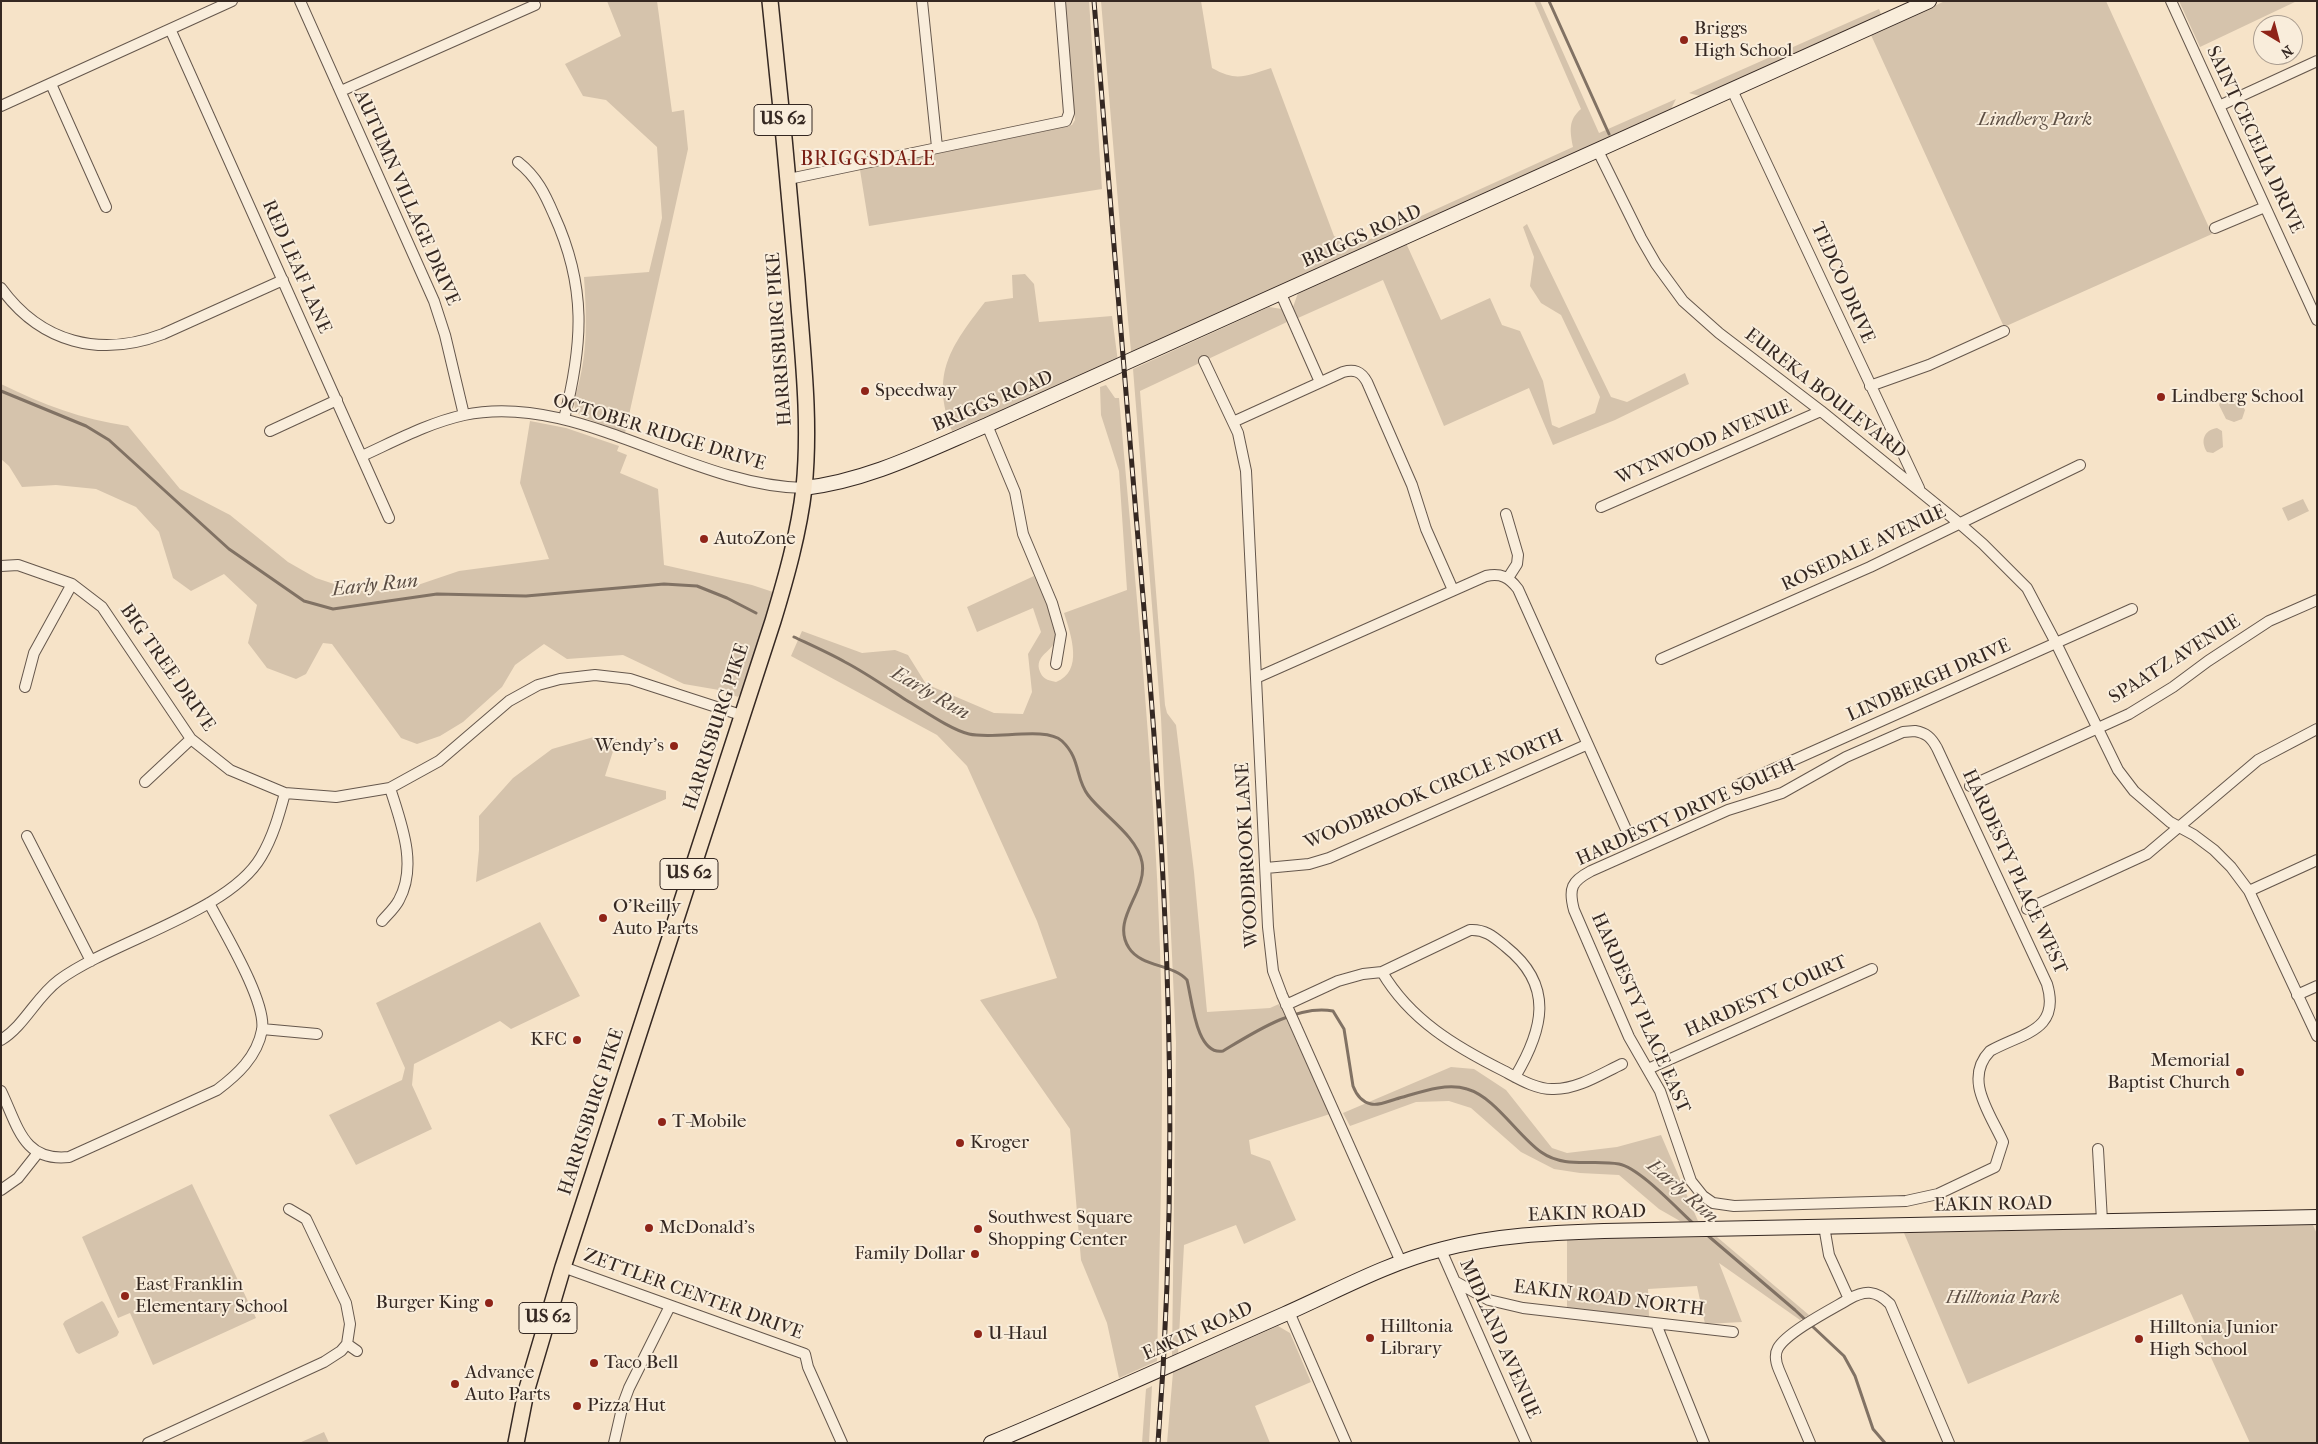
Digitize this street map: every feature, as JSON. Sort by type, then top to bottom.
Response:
[{"type":"main road","name":"HARRISBURG PIKE","points":[[516,1443],[526,1392],[563,1267],[780,596],[804,488],[806,404],[789,179],[770,1]]},
{"type":"street","points":[[1,106],[171,31],[232,1]]},
{"type":"street","name":"AUTUMN VILLAGE DRIVE","points":[[300,1],[434,301],[446,335],[464,415]]},
{"type":"street","points":[[922,1],[937,147]]},
{"type":"street","points":[[789,179],[1066,121],[1069,113],[1060,1]]},
{"type":"street","name":"BRIGGS ROAD","points":[[804,488],[829,485],[880,470],[988,425],[1929,1]]},
{"type":"street","name":"SAINT CECELIA DRIVE","points":[[2171,1],[2317,320]]},
{"type":"street","points":[[341,91],[535,5]]},
{"type":"street","name":"RED LEAF LANE","points":[[171,31],[389,518]]},
{"type":"street","points":[[2219,106],[2317,60]]},
{"type":"street","points":[[51,84],[106,207]]},
{"type":"street","name":"TEDCO DRIVE","points":[[1732,90],[1776,180],[1920,492]]},
{"type":"street","name":"EUREKA BOULEVARD","points":[[1598,151],[1641,238],[1656,264],[1683,300],[1719,333],[1821,411],[1959,523],[1996,556],[2027,588],[2118,770],[2130,786],[2170,822],[2214,850],[2231,867],[2249,891],[2317,1036]]},
{"type":"street","points":[[518,162],[533,175],[543,191],[561,230],[571,261],[576,286],[579,312],[577,360],[564,419]]},
{"type":"street","points":[[2215,228],[2265,207]]},
{"type":"street","points":[[1,288],[14,305],[31,320],[53,333],[74,341],[97,345],[122,345],[143,342],[164,334],[283,280]]},
{"type":"street","points":[[1280,294],[1320,382]]},
{"type":"street","points":[[1870,386],[1930,365],[2004,331]]},
{"type":"street","name":"WOODBROOK LANE","points":[[1204,361],[1233,422],[1243,452],[1246,471],[1270,950],[1273,971],[1401,1262]]},
{"type":"street","points":[[1233,422],[1320,382],[1350,370],[1357,371],[1363,376],[1412,485],[1426,529],[1453,590]]},
{"type":"street","points":[[270,431],[337,400]]},
{"type":"street","name":"OCTOBER RIDGE DRIVE","points":[[362,456],[418,431],[464,415],[507,411],[564,419],[725,476],[780,488],[804,488]]},
{"type":"street","name":"WYNWOOD AVENUE","points":[[1601,507],[1821,411]]},
{"type":"street","points":[[988,425],[1015,492],[1023,534],[1052,603],[1061,634],[1056,664]]},
{"type":"street","name":"ROSEDALE AVENUE","points":[[1661,659],[1829,586],[2080,465]]},
{"type":"street","points":[[1506,514],[1518,555],[1517,564],[1508,578]]},
{"type":"street","name":"BIG TREE DRIVE","points":[[1,566],[18,565],[72,584],[102,607],[191,739],[230,770],[285,793],[336,796],[390,788],[439,761],[509,701],[538,685],[560,679],[595,675],[630,679],[741,715]]},
{"type":"street","points":[[1256,678],[1486,576],[1498,574],[1508,578],[1518,589],[1586,745],[1629,836]]},
{"type":"street","points":[[25,687],[34,653],[72,584]]},
{"type":"street","name":"SPAATZ AVENUE","points":[[1970,786],[2128,714],[2173,687],[2208,661],[2269,621],[2317,600]]},
{"type":"street","name":"LINDBERGH DRIVE","points":[[1740,784],[2132,609]]},
{"type":"street","points":[[2026,909],[2147,854],[2258,760],[2317,729]]},
{"type":"street","name":"HARDESTY DRIVE SOUTH","points":[[1573,886],[1580,876],[1728,810],[1782,793],[1846,757],[1903,732],[1926,733]]},
{"type":"street","name":"HARDESTY PLACE WEST","points":[[1713,1203],[1734,1206],[1906,1201],[1938,1194],[1995,1167],[2003,1142],[1978,1087],[1978,1072],[1984,1057],[1990,1051],[2037,1029],[2049,1014],[2051,999],[2047,984],[1941,756],[1933,739],[1926,733]]},
{"type":"street","points":[[145,782],[191,739]]},
{"type":"street","name":"WOODBROOK CIRCLE NORTH","points":[[1266,868],[1309,864],[1329,858],[1586,745]]},
{"type":"street","points":[[382,921],[399,901],[404,888],[408,855],[405,837],[390,788]]},
{"type":"street","points":[[1,1040],[21,1024],[41,998],[54,985],[91,962],[209,903],[238,883],[261,858],[276,827],[285,793]]},
{"type":"street","points":[[27,836],[91,962]]},
{"type":"street","points":[[2249,891],[2317,860]]},
{"type":"street","name":"HARDESTY PLACE EAST","points":[[1573,886],[1570,897],[1574,910],[1626,1030],[1660,1091],[1691,1181],[1703,1196],[1713,1203]]},
{"type":"street","points":[[1,1091],[30,1148],[37,1154],[58,1158],[69,1157],[217,1090],[245,1066],[262,1029],[260,1010],[254,992],[209,903]]},
{"type":"street","points":[[1290,1013],[1338,981],[1363,974],[1382,972],[1470,930],[1485,931],[1508,948],[1527,968],[1536,985],[1540,1009],[1537,1033],[1528,1056],[1515,1076]]},
{"type":"street","name":"HARDESTY COURT","points":[[1648,1069],[1872,969]]},
{"type":"street","points":[[1382,972],[1389,984],[1414,1014],[1437,1033],[1470,1054],[1542,1088],[1564,1088],[1585,1082],[1622,1064]]},
{"type":"street","points":[[2297,995],[2317,986]]},
{"type":"street","points":[[262,1029],[317,1034]]},
{"type":"street","points":[[2098,1149],[2102,1221]]},
{"type":"street","points":[[1,1190],[18,1178],[37,1154]]},
{"type":"street","points":[[148,1443],[324,1362],[344,1348],[350,1324],[346,1303],[306,1219],[289,1208]]},
{"type":"street","name":"EAKIN ROAD","points":[[991,1443],[1401,1262],[1474,1242],[1530,1234],[1824,1226],[2317,1217]]},
{"type":"street","points":[[1824,1226],[1829,1255],[1848,1299]]},
{"type":"street","name":"MIDLAND AVENUE","points":[[1441,1250],[1526,1443]]},
{"type":"street","name":"ZETTLER CENTER DRIVE","points":[[563,1267],[805,1354],[808,1367],[842,1443]]},
{"type":"street","name":"EAKIN ROAD NORTH","points":[[1456,1282],[1489,1300],[1524,1308],[1733,1332]]},
{"type":"street","points":[[1810,1443],[1775,1359],[1778,1347],[1792,1334],[1848,1299],[1857,1294],[1869,1292],[1881,1295],[1890,1304],[1949,1443]]},
{"type":"street","points":[[614,1443],[623,1404],[670,1306]]},
{"type":"street","points":[[1289,1312],[1346,1443]]},
{"type":"street","points":[[1656,1324],[1704,1443]]},
{"type":"street","points":[[344,1348],[356,1351]]},
{"type":"green space","points":[[607,1],[657,1],[672,112],[684,110],[688,149],[625,433],[580,416],[575,409],[574,401],[579,385],[584,354],[586,310],[584,277],[649,272],[662,218],[657,147],[606,100],[583,96],[565,64],[621,36]]},
{"type":"green space","points":[[1064,1],[1089,1],[1102,189],[869,226],[860,170],[1072,125],[1075,120]]},
{"type":"green space","points":[[1101,1],[1201,1],[1212,68],[1228,75],[1241,76],[1271,68],[1334,236],[1350,244],[1366,241],[1573,147],[1571,126],[1574,117],[1581,109],[1534,1],[1540,1],[1599,133],[1676,99],[1668,115],[1134,354],[1131,351],[1128,320]]},
{"type":"green space","name":"Lindberg Park","points":[[1945,1],[2106,1],[2212,234],[2004,327],[1871,35]]},
{"type":"green space","points":[[2179,1],[2297,1],[2267,15],[2253,15],[2253,22],[2200,47]]},
{"type":"green space","points":[[1879,9],[1881,14],[1876,22],[1707,98],[1689,93]]},
{"type":"green space","points":[[1527,224],[1611,397],[1627,402],[1685,373],[1689,384],[1615,420],[1553,445],[1529,388],[1444,426],[1383,280],[1298,318],[1293,307],[1298,293],[1406,243],[1441,320],[1490,298],[1502,325],[1520,331],[1543,381],[1552,425],[1559,428],[1595,413],[1600,397],[1561,315],[1541,303],[1530,286],[1534,257],[1523,227]]},
{"type":"green space","points":[[1025,274],[1034,284],[1039,322],[1112,316],[1118,362],[952,431],[943,393],[944,377],[954,347],[985,302],[1013,298],[1012,275]]},
{"type":"green space","points":[[1269,307],[1282,309],[1287,322],[1140,391],[1165,705],[1167,713],[1176,725],[1194,872],[1207,1012],[1270,1008],[1279,1004],[1330,1114],[1249,1140],[1251,1154],[1270,1161],[1296,1220],[1244,1244],[1236,1225],[1184,1245],[1178,1354],[1172,1357],[1176,1042],[1161,718],[1133,369]]},
{"type":"green space","points":[[1,384],[63,410],[128,426],[180,489],[230,515],[288,562],[316,578],[355,591],[403,590],[459,571],[549,559],[520,483],[530,421],[566,428],[619,446],[617,451],[627,455],[620,473],[658,489],[664,565],[752,585],[773,592],[742,691],[738,697],[719,690],[684,684],[623,655],[567,659],[544,644],[515,665],[502,687],[463,722],[440,736],[417,744],[401,738],[332,644],[323,643],[306,674],[296,679],[267,668],[248,643],[257,605],[224,574],[191,591],[173,578],[159,532],[136,507],[96,489],[56,485],[22,487],[9,466],[1,459]]},
{"type":"green space","points":[[1106,385],[1115,398],[1119,398],[1149,742],[1160,949],[1162,1052],[1162,1155],[1157,1361],[1119,1378],[1107,1323],[1081,1260],[1070,1129],[980,1000],[1057,978],[1037,921],[967,766],[937,735],[791,656],[802,631],[862,653],[895,650],[908,655],[926,684],[994,713],[1023,714],[1032,692],[1028,654],[1041,632],[1033,608],[977,632],[967,607],[1034,576],[1054,621],[1056,636],[1053,645],[1040,659],[1039,669],[1045,679],[1056,682],[1065,677],[1073,661],[1072,642],[1064,613],[1127,590],[1119,471],[1101,415],[1100,387]]},
{"type":"green space","points":[[2228,397],[2239,399],[2245,410],[2242,419],[2234,422],[2226,419],[2219,405],[2221,400]]},
{"type":"green space","points":[[2217,428],[2222,431],[2223,447],[2213,453],[2207,452],[2204,437],[2209,431]]},
{"type":"green space","points":[[2303,499],[2309,511],[2288,521],[2282,508]]},
{"type":"green space","points":[[597,736],[617,739],[605,776],[666,791],[666,799],[476,882],[479,850],[479,816],[513,778],[552,749]]},
{"type":"green space","points":[[540,922],[580,996],[511,1029],[500,1021],[414,1064],[412,1085],[432,1129],[356,1165],[329,1115],[402,1080],[405,1068],[376,1003]]},
{"type":"green space","points":[[1451,1067],[1474,1069],[1506,1090],[1552,1148],[1567,1153],[1617,1147],[1661,1135],[1698,1221],[1680,1221],[1659,1209],[1619,1175],[1580,1173],[1554,1169],[1521,1152],[1471,1108],[1449,1101],[1416,1102],[1350,1126],[1343,1113]]},
{"type":"green space","points":[[192,1184],[256,1318],[153,1365],[130,1313],[118,1318],[82,1237]]},
{"type":"green space","name":"Hilltonia Park","points":[[2313,1225],[2317,1234],[2317,1443],[2250,1443],[2182,1294],[1968,1384],[1904,1233]]},
{"type":"green space","points":[[1717,1237],[1809,1315],[1800,1320],[1719,1263],[1742,1322],[1705,1324],[1697,1286],[1648,1289],[1649,1317],[1567,1308],[1567,1239]]},
{"type":"green space","points":[[102,1301],[119,1332],[117,1336],[79,1354],[76,1352],[63,1324],[65,1321]]},
{"type":"green space","points":[[1278,1326],[1290,1333],[1311,1382],[1255,1406],[1270,1443],[1167,1443],[1173,1372]]},
{"type":"green space","points":[[1152,1386],[1149,1443],[1142,1443],[1146,1389]]},
{"type":"green space","points":[[324,1432],[329,1443],[299,1443]]},
{"type":"waterway","points":[[1549,1],[1609,134]]},
{"type":"waterway","name":"Early Run","points":[[1,391],[86,426],[109,440],[229,549],[304,601],[333,609],[437,594],[526,596],[664,584],[697,586],[727,598],[756,613]]},
{"type":"waterway","name":"Early Run","points":[[794,637],[853,666],[937,719],[962,732],[992,736],[1044,734],[1062,741],[1072,755],[1081,782],[1088,795],[1127,835],[1139,852],[1142,862],[1140,884],[1126,916],[1124,927],[1124,937],[1129,948],[1141,959],[1174,971],[1187,980],[1193,1012],[1201,1036],[1207,1045],[1214,1050],[1223,1051],[1261,1029],[1290,1016],[1319,1010],[1333,1011],[1344,1029],[1353,1086],[1362,1100],[1371,1104],[1381,1104],[1422,1091],[1450,1087],[1467,1089],[1487,1100],[1541,1152],[1550,1157],[1569,1162],[1609,1163],[1628,1167],[1648,1181],[1695,1225]]},
{"type":"waterway","name":"Early Run","points":[[1706,1234],[1795,1310],[1844,1356],[1855,1376],[1873,1429],[1885,1443]]},
{"type":"railway","points":[[1094,1],[1152,707],[1164,899],[1169,1034],[1170,1171],[1166,1307],[1158,1443]]},
{"type":"place","name":"Briggs High School","points":[[1684,40]]},
{"type":"place","name":"Speedway","points":[[865,391]]},
{"type":"place","name":"Lindberg School","points":[[2161,397]]},
{"type":"place","name":"AutoZone","points":[[704,539]]},
{"type":"place","name":"Wendy's","points":[[674,746]]},
{"type":"place","name":"O'Reilly Auto Parts","points":[[603,918]]},
{"type":"place","name":"KFC","points":[[577,1040]]},
{"type":"place","name":"Memorial Baptist Church","points":[[2240,1072]]},
{"type":"place","name":"T-Mobile","points":[[662,1122]]},
{"type":"place","name":"Kroger","points":[[960,1143]]},
{"type":"place","name":"McDonald's","points":[[649,1228]]},
{"type":"place","name":"Southwest Square Shopping Center","points":[[978,1229]]},
{"type":"place","name":"Family Dollar","points":[[975,1254]]},
{"type":"place","name":"East Franklin Elementary School","points":[[125,1296]]},
{"type":"place","name":"Burger King","points":[[489,1303]]},
{"type":"place","name":"U-Haul","points":[[978,1334]]},
{"type":"place","name":"Hilltonia Library","points":[[1370,1338]]},
{"type":"place","name":"Hilltonia Junior High School","points":[[2139,1339]]},
{"type":"place","name":"Taco Bell","points":[[594,1363]]},
{"type":"place","name":"Advance Auto Parts","points":[[455,1384]]},
{"type":"place","name":"Pizza Hut","points":[[577,1406]]},
{"type":"district","name":"BRIGGSDALE","points":[[868,160]]}]
